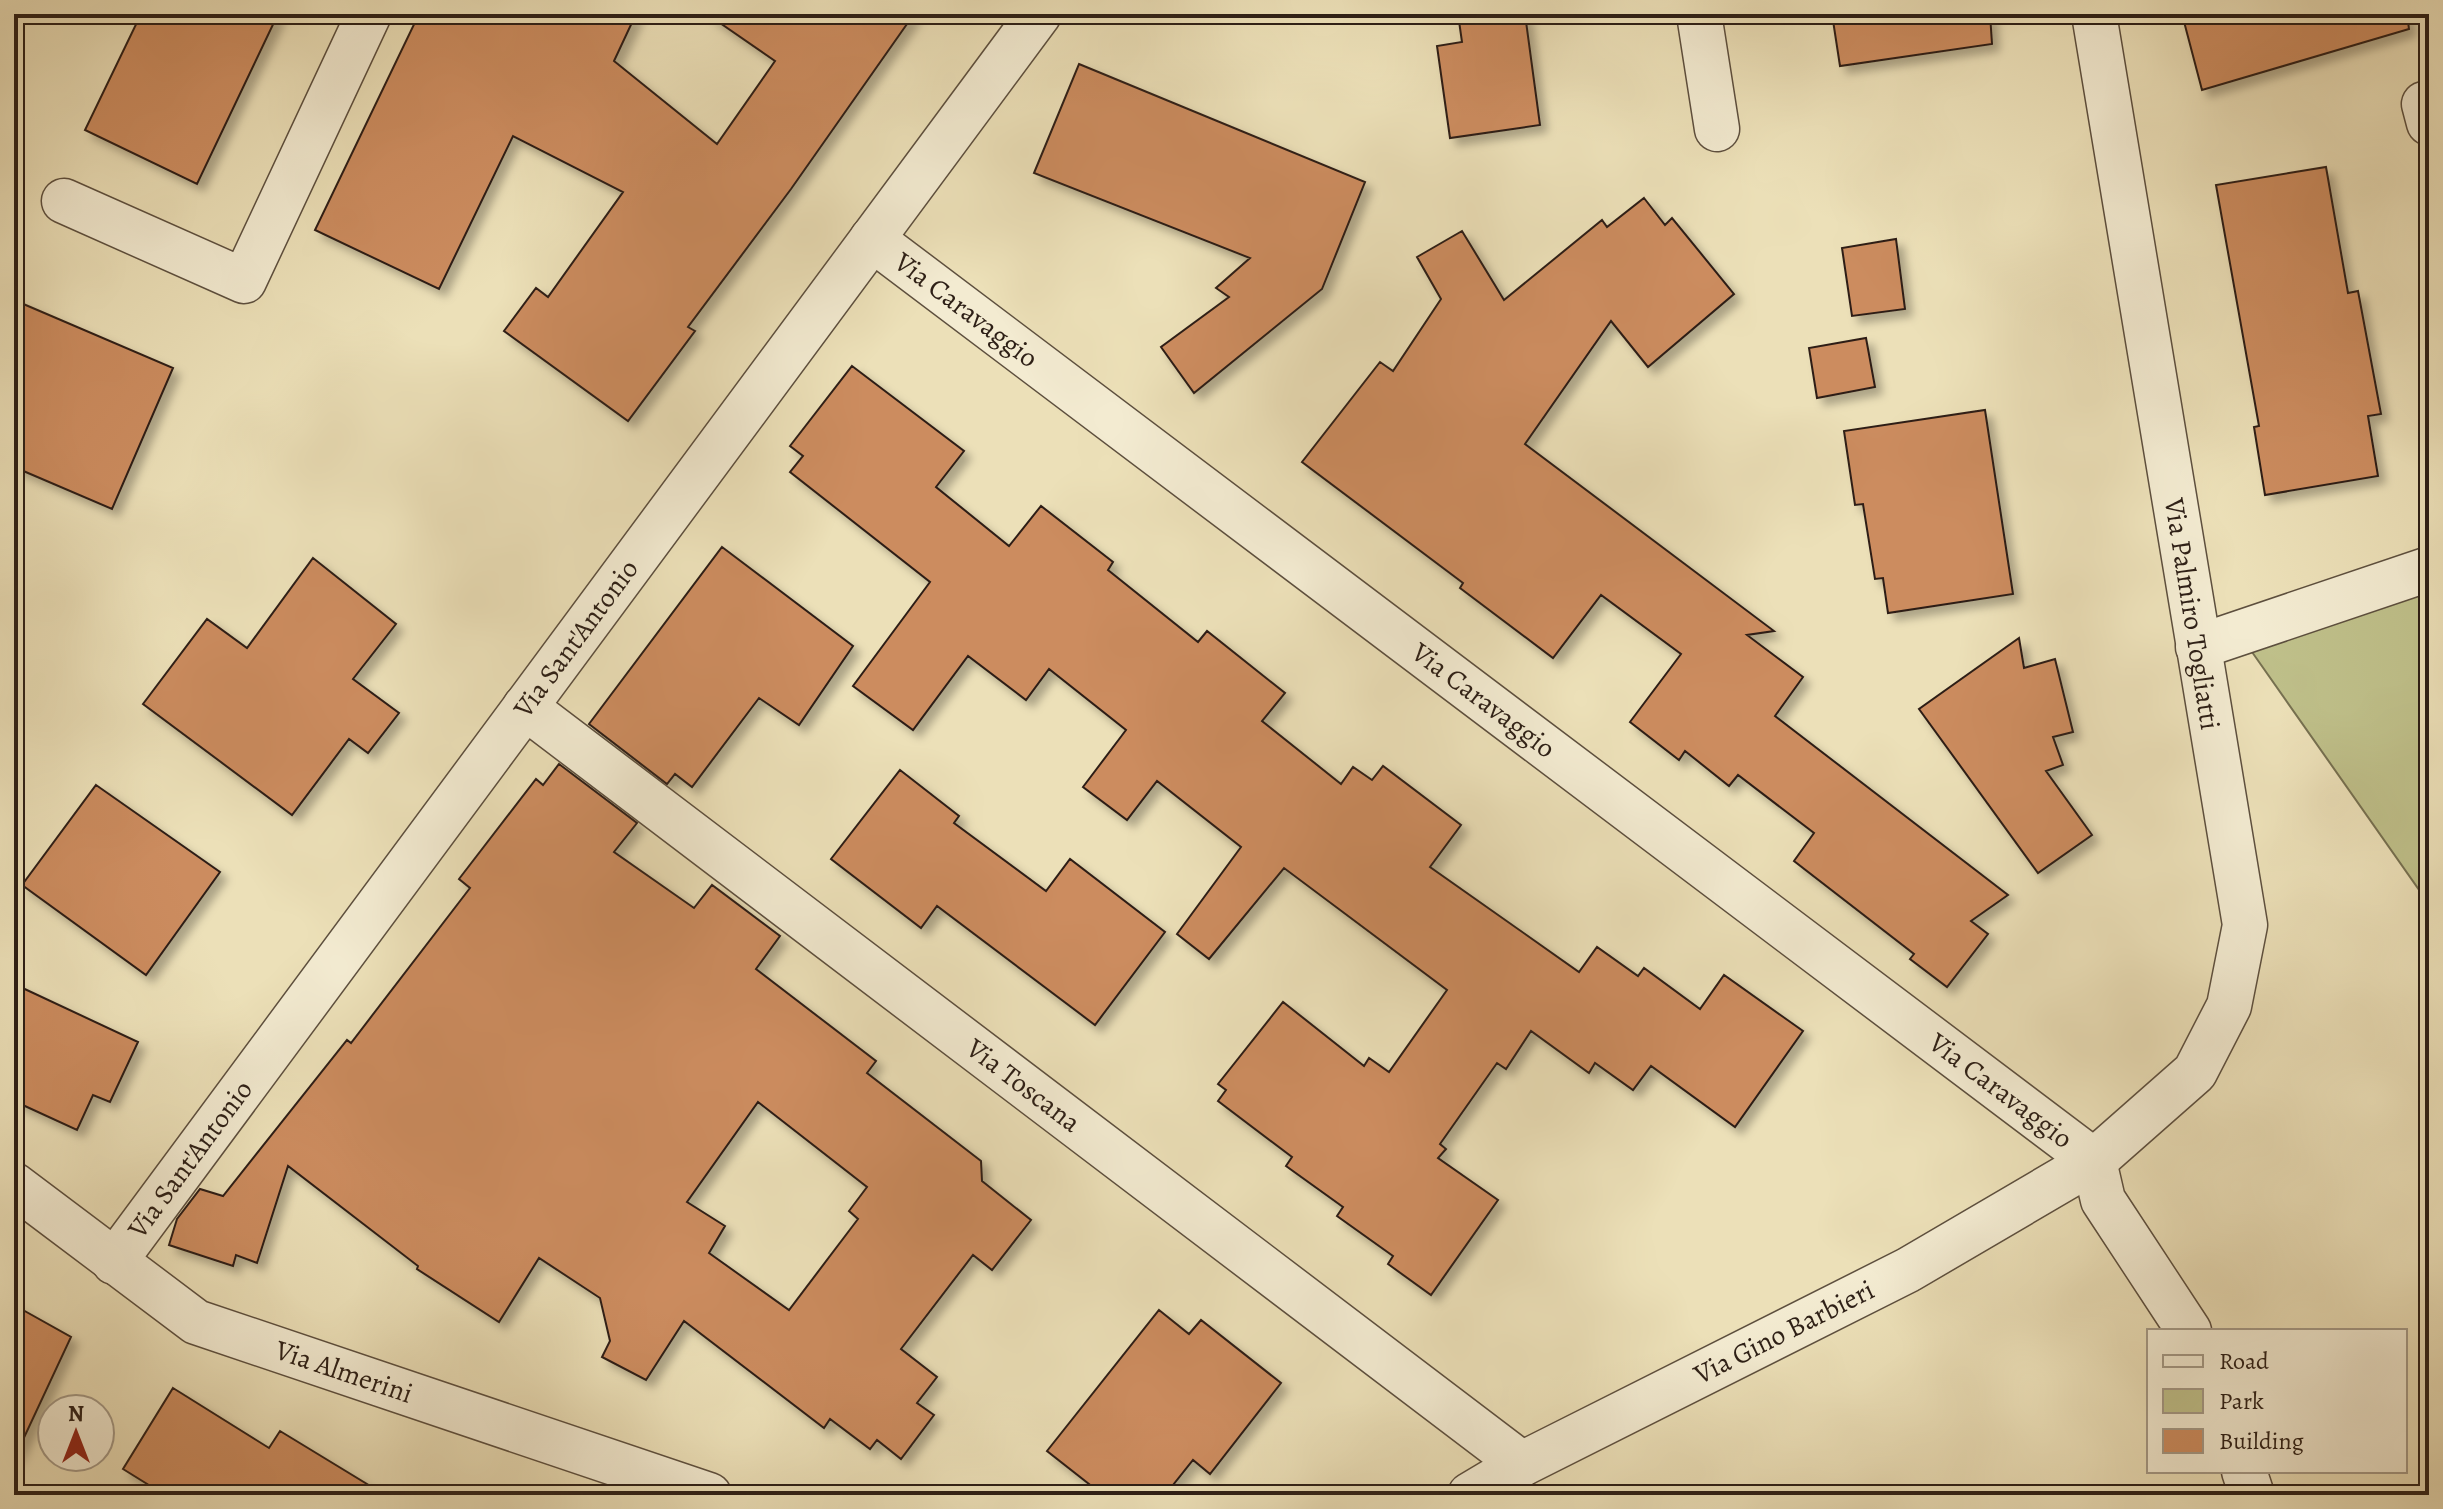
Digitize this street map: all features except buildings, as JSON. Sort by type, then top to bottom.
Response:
[{"type":"street","points":[[64,201],[244,281],[369,14]]},
{"type":"street","name":"Via Sant'Antonio","points":[[114,1262],[1039,14]]},
{"type":"street","points":[[1699,14],[1717,129]]},
{"type":"street","name":"Via Palmiro Togliatti","points":[[2094,14],[2245,925],[2229,1006],[2195,1072],[2094,1161]]},
{"type":"street","name":"Via Caravaggio","points":[[872,239],[2094,1161]]},
{"type":"street","points":[[2198,647],[2429,569]]},
{"type":"street","name":"Via Toscana","points":[[525,707],[1522,1464]]},
{"type":"street","points":[[2094,1161],[2103,1200],[2188,1329]]},
{"type":"street","name":"Via Gino Barbieri","points":[[1470,1495],[1522,1464],[1908,1270],[2094,1161]]},
{"type":"street","name":"Via Almerini","points":[[14,1185],[196,1322],[709,1495]]},
{"type":"street","points":[[2245,1473],[2252,1495]]},
{"type":"green space","points":[[2429,565],[2429,904],[2252,652]]}]
